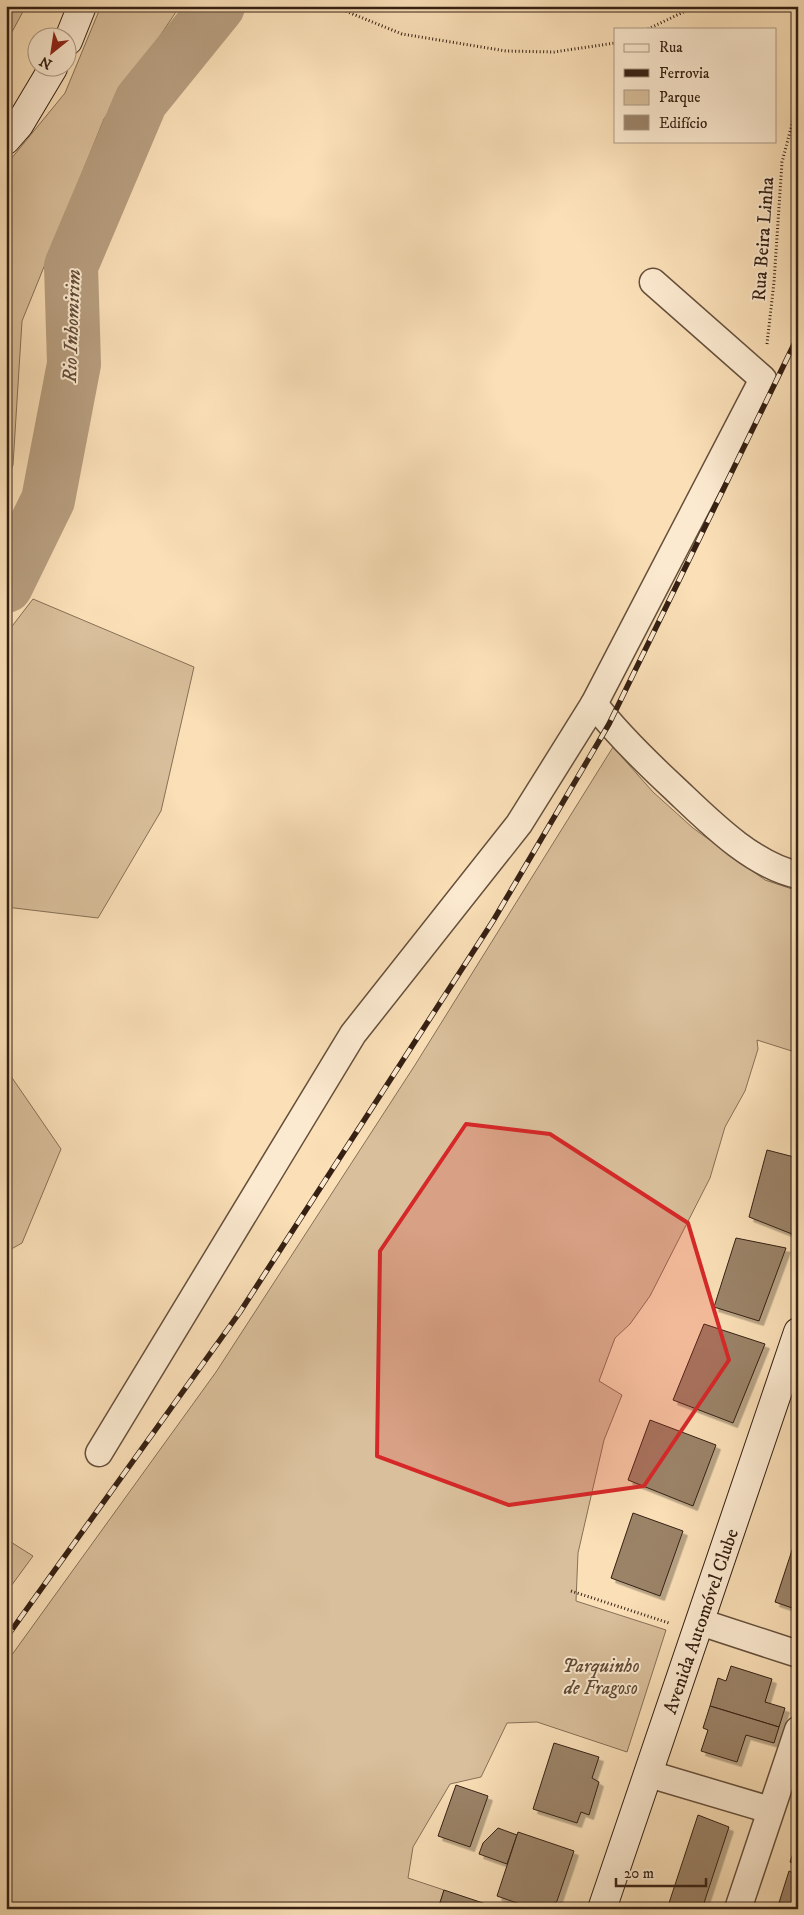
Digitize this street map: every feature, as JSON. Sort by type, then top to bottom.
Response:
[{"type":"main road","points":[[73,28],[82,6]]},
{"type":"main road","points":[[6,140],[19,125],[47,78]]},
{"type":"main road","name":"Avenida Automóvel Clube","points":[[602,1909],[798,1332]]},
{"type":"street","points":[[100,1453],[353,1034],[519,824],[594,704],[763,379],[653,282]]},
{"type":"street","points":[[594,704],[623,739],[700,813],[738,845],[786,873],[798,875]]},
{"type":"street","points":[[700,1622],[798,1654]]},
{"type":"street","points":[[738,1909],[798,1730]]},
{"type":"street","points":[[648,1774],[770,1810]]},
{"type":"path","points":[[332,6],[402,34],[506,51],[554,52],[614,42]]},
{"type":"path","points":[[650,28],[696,6]]},
{"type":"path","name":"Rua Beira Linha","points":[[763,379],[774,282],[782,162],[798,102]]},
{"type":"path","points":[[571,1591],[675,1625],[700,1622]]},
{"type":"highlighted area","points":[[466,1124],[550,1134],[688,1223],[729,1360],[644,1486],[509,1505],[377,1456],[380,1251]]},
{"type":"green space","points":[[6,6],[26,6],[6,43]]},
{"type":"green space","points":[[101,6],[180,6],[104,119],[22,321],[13,465],[6,484],[6,165],[65,93],[71,78],[78,78],[78,62]]},
{"type":"green space","points":[[33,599],[194,667],[161,811],[98,918],[6,907],[6,634]]},
{"type":"green space","name":"Parquinho de Fragoso","points":[[613,747],[653,792],[693,828],[765,880],[798,891],[798,1053],[757,1040],[758,1049],[745,1091],[725,1127],[710,1178],[650,1296],[630,1324],[615,1338],[599,1381],[622,1395],[604,1440],[578,1553],[576,1601],[666,1630],[627,1752],[537,1722],[507,1723],[481,1777],[450,1784],[413,1847],[408,1878],[444,1890],[438,1909],[6,1909],[6,1663],[216,1372],[415,1065]]},
{"type":"green space","points":[[6,1069],[61,1149],[22,1243],[6,1252]]},
{"type":"green space","points":[[6,1539],[33,1556],[6,1593]]},
{"type":"building","points":[[767,1150],[798,1158],[798,1217],[792,1234],[749,1217]]},
{"type":"building","points":[[736,1238],[786,1248],[759,1321],[714,1307]]},
{"type":"building","points":[[704,1324],[765,1344],[733,1423],[673,1400]]},
{"type":"building","points":[[650,1420],[716,1445],[693,1506],[628,1480]]},
{"type":"building","points":[[633,1513],[683,1531],[660,1596],[611,1578]]},
{"type":"building","points":[[798,1532],[798,1610],[775,1602]]},
{"type":"building","points":[[731,1666],[772,1679],[765,1702],[785,1708],[779,1727],[710,1706],[718,1678],[726,1681]]},
{"type":"building","points":[[710,1706],[779,1727],[774,1743],[746,1735],[737,1762],[701,1751],[708,1730],[703,1728]]},
{"type":"building","points":[[554,1743],[599,1757],[592,1778],[599,1782],[589,1815],[581,1812],[577,1823],[533,1809]]},
{"type":"building","points":[[456,1785],[488,1796],[470,1847],[438,1836]]},
{"type":"building","points":[[698,1815],[729,1827],[702,1909],[682,1909],[669,1903]]},
{"type":"building","points":[[498,1828],[517,1835],[507,1864],[479,1854],[483,1843]]},
{"type":"building","points":[[518,1832],[574,1851],[557,1901],[548,1909],[534,1909],[497,1896]]},
{"type":"building","points":[[798,1839],[798,1865],[790,1862]]},
{"type":"building","points":[[789,1871],[798,1875],[798,1909],[777,1909]]},
{"type":"building","points":[[444,1890],[486,1904],[485,1909],[438,1909]]},
{"type":"waterway","name":"Rio Inhomirim","points":[[6,586],[48,500],[74,364],[71,266],[141,101],[218,6]]},
{"type":"railway","points":[[6,1638],[240,1312],[493,921],[609,724],[798,336]]}]
